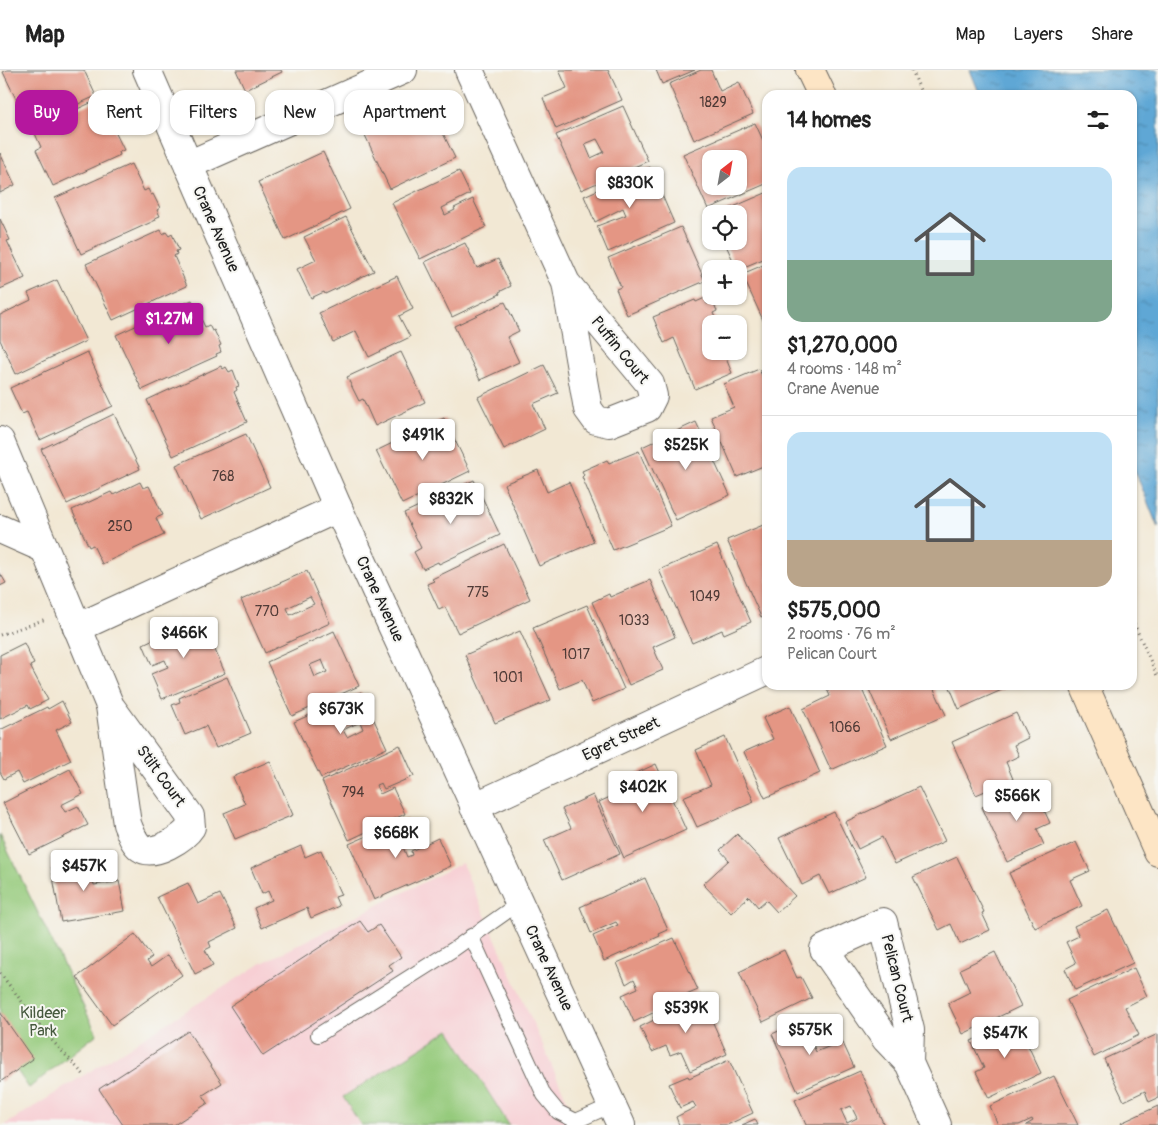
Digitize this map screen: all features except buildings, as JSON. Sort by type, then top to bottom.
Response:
[{"type":"main road","points":[[810,70],[820,90]]},
{"type":"main road","points":[[1086,690],[1158,852]]},
{"type":"street","name":"Crane Avenue","points":[[147,70],[338,508],[617,1115]]},
{"type":"street","points":[[188,165],[404,70]]},
{"type":"street","name":"Puffin Court","points":[[469,70],[566,283],[588,409],[596,420],[610,424],[647,408],[653,396],[650,384],[566,283]]},
{"type":"street","name":"Stilt Court","points":[[0,441],[110,706],[190,816],[191,827],[187,833],[158,849],[150,851],[142,849],[134,840],[127,824],[110,706]]},
{"type":"street","points":[[73,620],[338,508]]},
{"type":"street","points":[[0,529],[43,548]]},
{"type":"street","name":"Egret Street","points":[[474,807],[762,673]]},
{"type":"street","name":"Pelican Court","points":[[909,1063],[910,1030],[883,922],[824,949],[886,1039],[909,1063],[937,1125]]},
{"type":"lane","points":[[318,1035],[454,949],[519,903]]},
{"type":"lane","points":[[471,936],[544,1095],[558,1112],[576,1121],[617,1115]]},
{"type":"path","points":[[912,70],[920,90]]},
{"type":"path","points":[[0,635],[73,620]]},
{"type":"path","points":[[1137,630],[1158,678]]},
{"type":"path","points":[[0,973],[48,1036],[84,1075]]},
{"type":"shaded area","points":[[462,863],[578,1125],[5,1125],[262,963]]},
{"type":"green space","name":"Kildeer Park","points":[[0,835],[97,1034],[29,1088],[0,1046]]},
{"type":"green space","points":[[449,1030],[509,1125],[361,1125],[343,1097]]},
{"type":"water","points":[[970,70],[1158,70],[1158,528],[1137,476],[1137,90],[978,90]]}]
